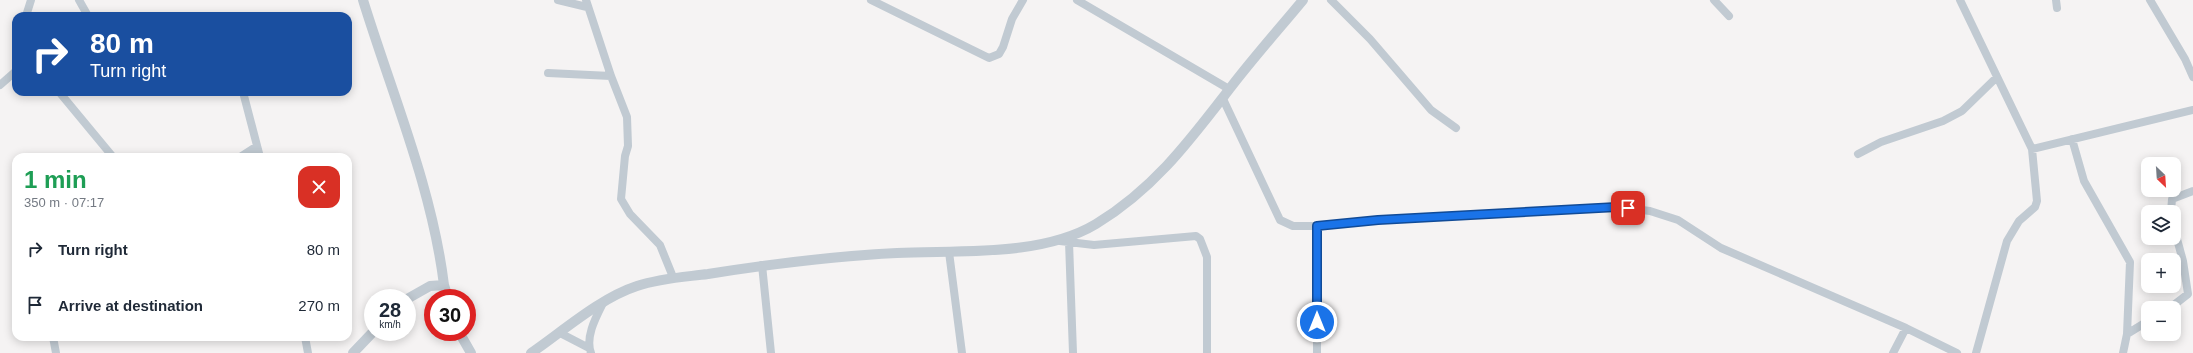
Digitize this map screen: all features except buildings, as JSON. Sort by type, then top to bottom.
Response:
[{"type":"street","points":[[27,12],[31,0]]},
{"type":"street","points":[[79,0],[86,12]]},
{"type":"street","points":[[363,0],[416,162],[438,247],[445,289]]},
{"type":"street","points":[[558,0],[586,4],[627,117],[628,146],[624,162],[621,199],[630,214],[648,235],[660,245],[673,277]]},
{"type":"street","points":[[871,0],[989,58],[999,54],[1004,47],[1012,19],[1023,0]]},
{"type":"street","points":[[1077,0],[1229,89]]},
{"type":"street","points":[[1064,241],[1096,224],[1128,202],[1175,159],[1223,99],[1229,89],[1303,0]]},
{"type":"street","points":[[1331,0],[1370,39],[1431,110],[1456,128]]},
{"type":"street","points":[[1714,0],[1729,16]]},
{"type":"street","points":[[1960,0],[2032,149],[2036,204],[2018,222],[2007,241],[1976,353]]},
{"type":"street","points":[[2150,0],[2185,59],[2193,77]]},
{"type":"street","points":[[548,73],[611,76]]},
{"type":"street","points":[[0,85],[12,74]]},
{"type":"street","points":[[1858,154],[1881,142],[1950,118],[1962,111],[1997,78]]},
{"type":"street","points":[[62,96],[110,153]]},
{"type":"street","points":[[244,96],[259,153]]},
{"type":"street","points":[[1223,99],[1280,220],[1293,226],[1317,226],[1378,220],[1617,207],[1650,212],[1678,220],[1721,248],[1906,328],[1957,353]]},
{"type":"street","points":[[2032,149],[2193,110]]},
{"type":"street","points":[[2072,139],[2084,181],[2130,262],[2127,334],[2123,353]]},
{"type":"street","points":[[246,153],[257,146]]},
{"type":"street","points":[[2172,205],[2172,199],[2193,191]]},
{"type":"street","points":[[1317,226],[1317,353]]},
{"type":"street","points":[[530,353],[603,303],[637,286],[673,277],[762,265],[890,253],[1003,249],[1064,241],[1094,245],[1196,236],[1200,239],[1207,257],[1207,353]]},
{"type":"street","points":[[1064,241],[1073,353]]},
{"type":"street","points":[[2179,245],[2183,261],[2188,294],[2179,301]]},
{"type":"street","points":[[949,252],[962,353]]},
{"type":"street","points":[[762,265],[771,353]]},
{"type":"street","points":[[416,294],[430,286],[444,285]]},
{"type":"street","points":[[560,333],[590,351],[592,330],[603,303]]},
{"type":"street","points":[[2127,334],[2141,325]]},
{"type":"street","points":[[1893,353],[1906,328]]},
{"type":"street","points":[[53,341],[56,353]]},
{"type":"street","points":[[306,341],[308,353]]},
{"type":"street","points":[[354,353],[365,341]]},
{"type":"street","points":[[464,341],[471,353]]},
{"type":"route","points":[[1317,322],[1317,226],[1378,220],[1617,207],[1628,208]]}]
